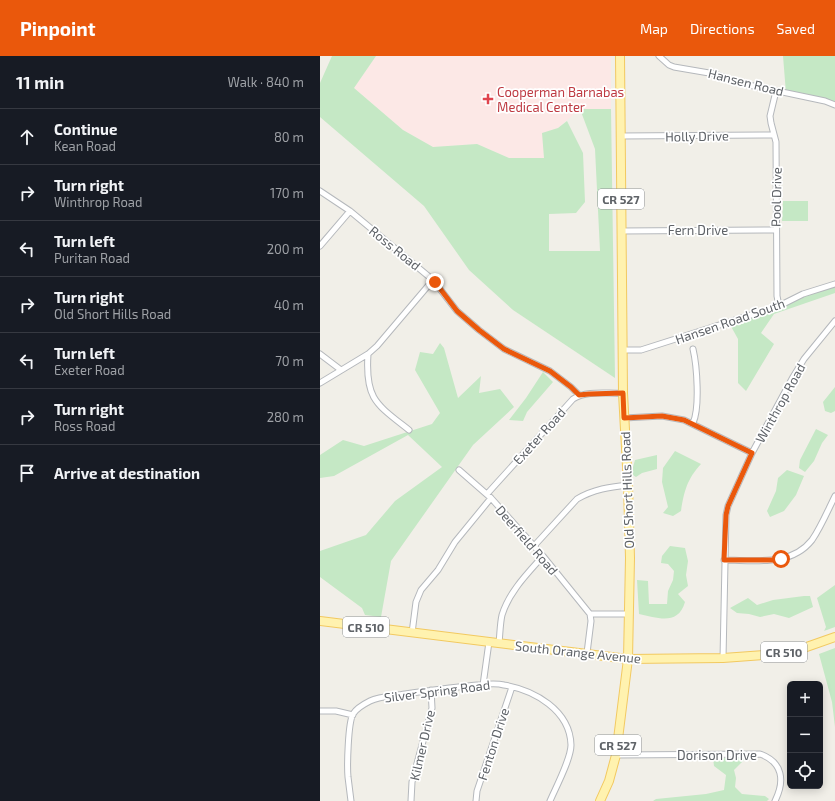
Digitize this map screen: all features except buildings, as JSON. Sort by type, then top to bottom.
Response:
[{"type":"main road","name":"Old Short Hills Road","points":[[600,801],[609,781],[616,755],[628,658],[630,558],[623,393],[620,56]]},
{"type":"main road","name":"South Orange Avenue","points":[[320,621],[628,658],[723,658],[776,654],[798,650],[835,637]]},
{"type":"street","name":"Hansen Road","points":[[659,56],[669,65],[715,74],[744,84],[825,100],[835,105]]},
{"type":"street","name":"Pool Drive","points":[[776,90],[770,116],[776,142],[777,296],[779,306]]},
{"type":"street","name":"Holly Drive","points":[[620,136],[774,135]]},
{"type":"street","name":"Ross Road","points":[[320,191],[350,211],[433,280],[457,311],[479,330],[504,349],[550,371],[579,395]]},
{"type":"street","points":[[320,246],[350,211]]},
{"type":"street","name":"Fern Drive","points":[[621,231],[776,230]]},
{"type":"street","points":[[320,382],[368,354],[378,346],[433,280]]},
{"type":"street","name":"Hansen Road South","points":[[623,350],[641,350],[779,306],[803,294],[835,284]]},
{"type":"street","name":"Winthrop Road","points":[[723,658],[724,560],[726,515],[728,506],[752,453],[793,377],[804,359],[835,321]]},
{"type":"street","points":[[692,423],[696,412],[696,362],[693,349]]},
{"type":"street","points":[[320,354],[341,370]]},
{"type":"street","points":[[368,354],[368,379],[370,391],[376,402],[409,430]]},
{"type":"street","points":[[579,395],[623,393]]},
{"type":"street","name":"Exeter Road","points":[[487,494],[571,401],[579,395]]},
{"type":"street","points":[[624,418],[668,417],[692,423],[752,453]]},
{"type":"street","name":"Deerfield Road","points":[[459,470],[491,498],[543,556],[590,614]]},
{"type":"street","points":[[534,546],[578,499],[602,488],[628,485]]},
{"type":"street","points":[[724,560],[773,560],[786,558],[797,553],[807,546],[812,539],[835,496]]},
{"type":"street","points":[[412,632],[416,602],[421,590],[438,570],[455,542],[491,498]]},
{"type":"street","points":[[498,643],[505,606],[525,576],[543,556]]},
{"type":"street","points":[[586,653],[591,621],[590,614],[629,614]]},
{"type":"street","points":[[483,685],[489,642]]},
{"type":"street","name":"Silver Spring Road","points":[[353,715],[364,704],[382,697],[430,690],[504,684],[536,695],[551,705],[562,717],[571,745],[568,758],[550,801]]},
{"type":"street","name":"Fenton Drive","points":[[476,801],[512,687]]},
{"type":"street","name":"Kilmer Drive","points":[[411,801],[412,782],[432,708],[430,690]]},
{"type":"street","points":[[320,711],[336,711],[353,715],[350,729],[348,776],[351,801]]},
{"type":"street","name":"Dorison Drive","points":[[616,755],[760,754],[767,756],[774,761],[780,774],[780,791],[775,801]]},
{"type":"shaded area","name":"Cooperman Barnabas Medical Center","points":[[376,56],[611,56],[611,109],[580,109],[558,128],[543,133],[544,158],[509,158],[477,144],[433,147],[403,130],[354,88]]},
{"type":"green space","points":[[332,56],[376,56],[354,88],[403,130],[433,147],[477,144],[509,158],[544,158],[542,133],[558,128],[567,121],[583,153],[585,202],[576,213],[549,214],[549,251],[600,251],[595,149],[580,109],[611,109],[615,378],[513,310],[469,270],[424,206],[320,117],[320,83]]},
{"type":"green space","points":[[783,56],[835,56],[835,106],[786,93]]},
{"type":"green space","points":[[783,201],[808,201],[808,221],[782,221]]},
{"type":"green space","points":[[835,286],[835,293],[774,314],[761,333],[774,344],[746,391],[738,383],[738,339],[728,321]]},
{"type":"green space","points":[[440,343],[444,348],[458,398],[481,376],[479,393],[500,389],[514,407],[473,445],[391,561],[381,617],[365,615],[362,608],[320,577],[320,551],[366,535],[395,501],[442,467],[408,435],[334,476],[320,478],[320,455],[343,440],[364,446],[432,424],[440,413],[415,370],[420,352],[433,354]]},
{"type":"green space","points":[[543,372],[553,382],[527,412],[523,421],[509,420],[526,398]]},
{"type":"green space","points":[[835,387],[835,411],[831,413],[825,411],[823,402]]},
{"type":"green space","points":[[816,429],[828,435],[822,443],[814,461],[805,472],[799,468],[800,460]]},
{"type":"green space","points":[[675,451],[701,464],[689,480],[683,498],[681,511],[673,516],[663,513],[668,507],[662,482],[663,468]]},
{"type":"green space","points":[[657,455],[657,469],[642,473],[636,477],[631,474],[635,460]]},
{"type":"green space","points":[[787,470],[804,476],[796,495],[784,511],[770,517],[767,511],[776,491],[778,478]]},
{"type":"green space","points":[[670,546],[685,548],[688,561],[686,575],[688,586],[678,594],[685,602],[682,610],[678,615],[666,618],[639,614],[637,580],[648,581],[649,604],[667,604],[668,591],[673,580],[674,571],[668,564],[661,563],[662,556]]},
{"type":"green space","points":[[835,585],[835,627],[824,631],[826,627],[817,598]]},
{"type":"green space","points":[[810,596],[813,607],[789,618],[774,614],[760,617],[737,613],[730,608],[748,598],[757,605],[773,600]]},
{"type":"green space","points":[[835,648],[835,727],[832,702],[819,654]]},
{"type":"green space","points":[[713,758],[746,758],[734,770],[736,778],[735,787],[742,794],[765,796],[769,799],[767,801],[653,801],[656,799],[706,794],[724,790],[726,775],[714,766]]},
{"type":"place","name":"Cooperman Barnabas Medical Center","points":[[488,99]]},
{"type":"route","points":[[435,282],[457,311],[479,330],[504,349],[550,371],[579,395],[623,393],[624,418],[662,416],[684,420],[752,453],[728,506],[726,515],[724,560],[781,559]]}]
